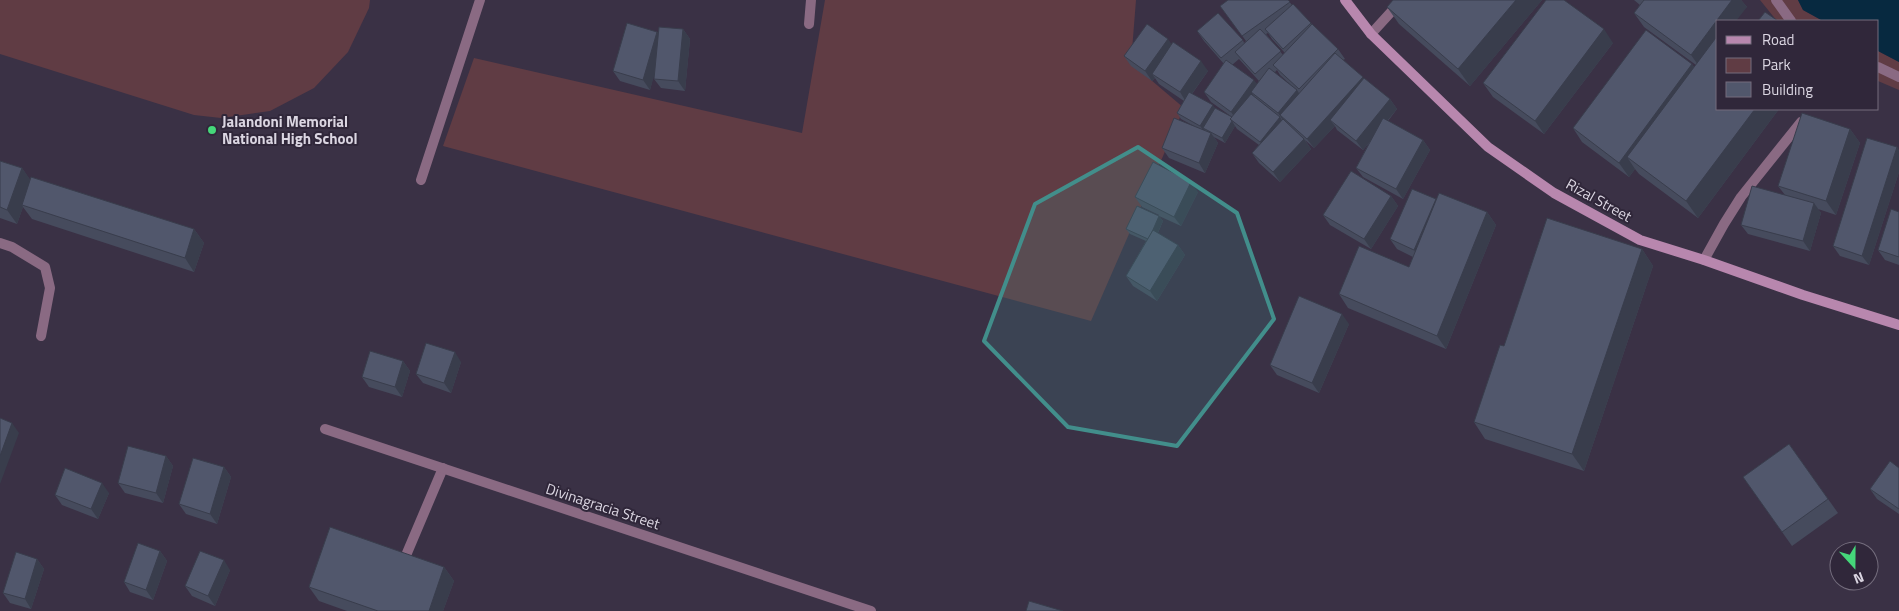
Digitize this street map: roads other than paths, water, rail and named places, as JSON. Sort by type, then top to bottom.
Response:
[{"type":"main road","name":"Rizal Street","points":[[1345,0],[1372,34],[1488,147],[1554,192],[1640,240],[1899,325]]},
{"type":"street","points":[[422,180],[480,0]]},
{"type":"street","points":[[809,24],[811,0]]},
{"type":"street","points":[[1372,34],[1402,0]]},
{"type":"street","points":[[1776,0],[1790,20]]},
{"type":"street","points":[[1879,67],[1899,77]]},
{"type":"street","points":[[1704,260],[1741,197],[1801,122]]},
{"type":"street","points":[[0,243],[12,247],[44,267],[50,288],[41,336]]},
{"type":"street","name":"Divinagracia Street","points":[[325,429],[871,611]]},
{"type":"street","points":[[407,553],[443,468]]},
{"type":"water","points":[[1798,0],[1899,0],[1899,62],[1879,52],[1879,20],[1821,20],[1803,10]]},
{"type":"place","name":"Jalandoni Memorial National High School","points":[[212,130]]}]
